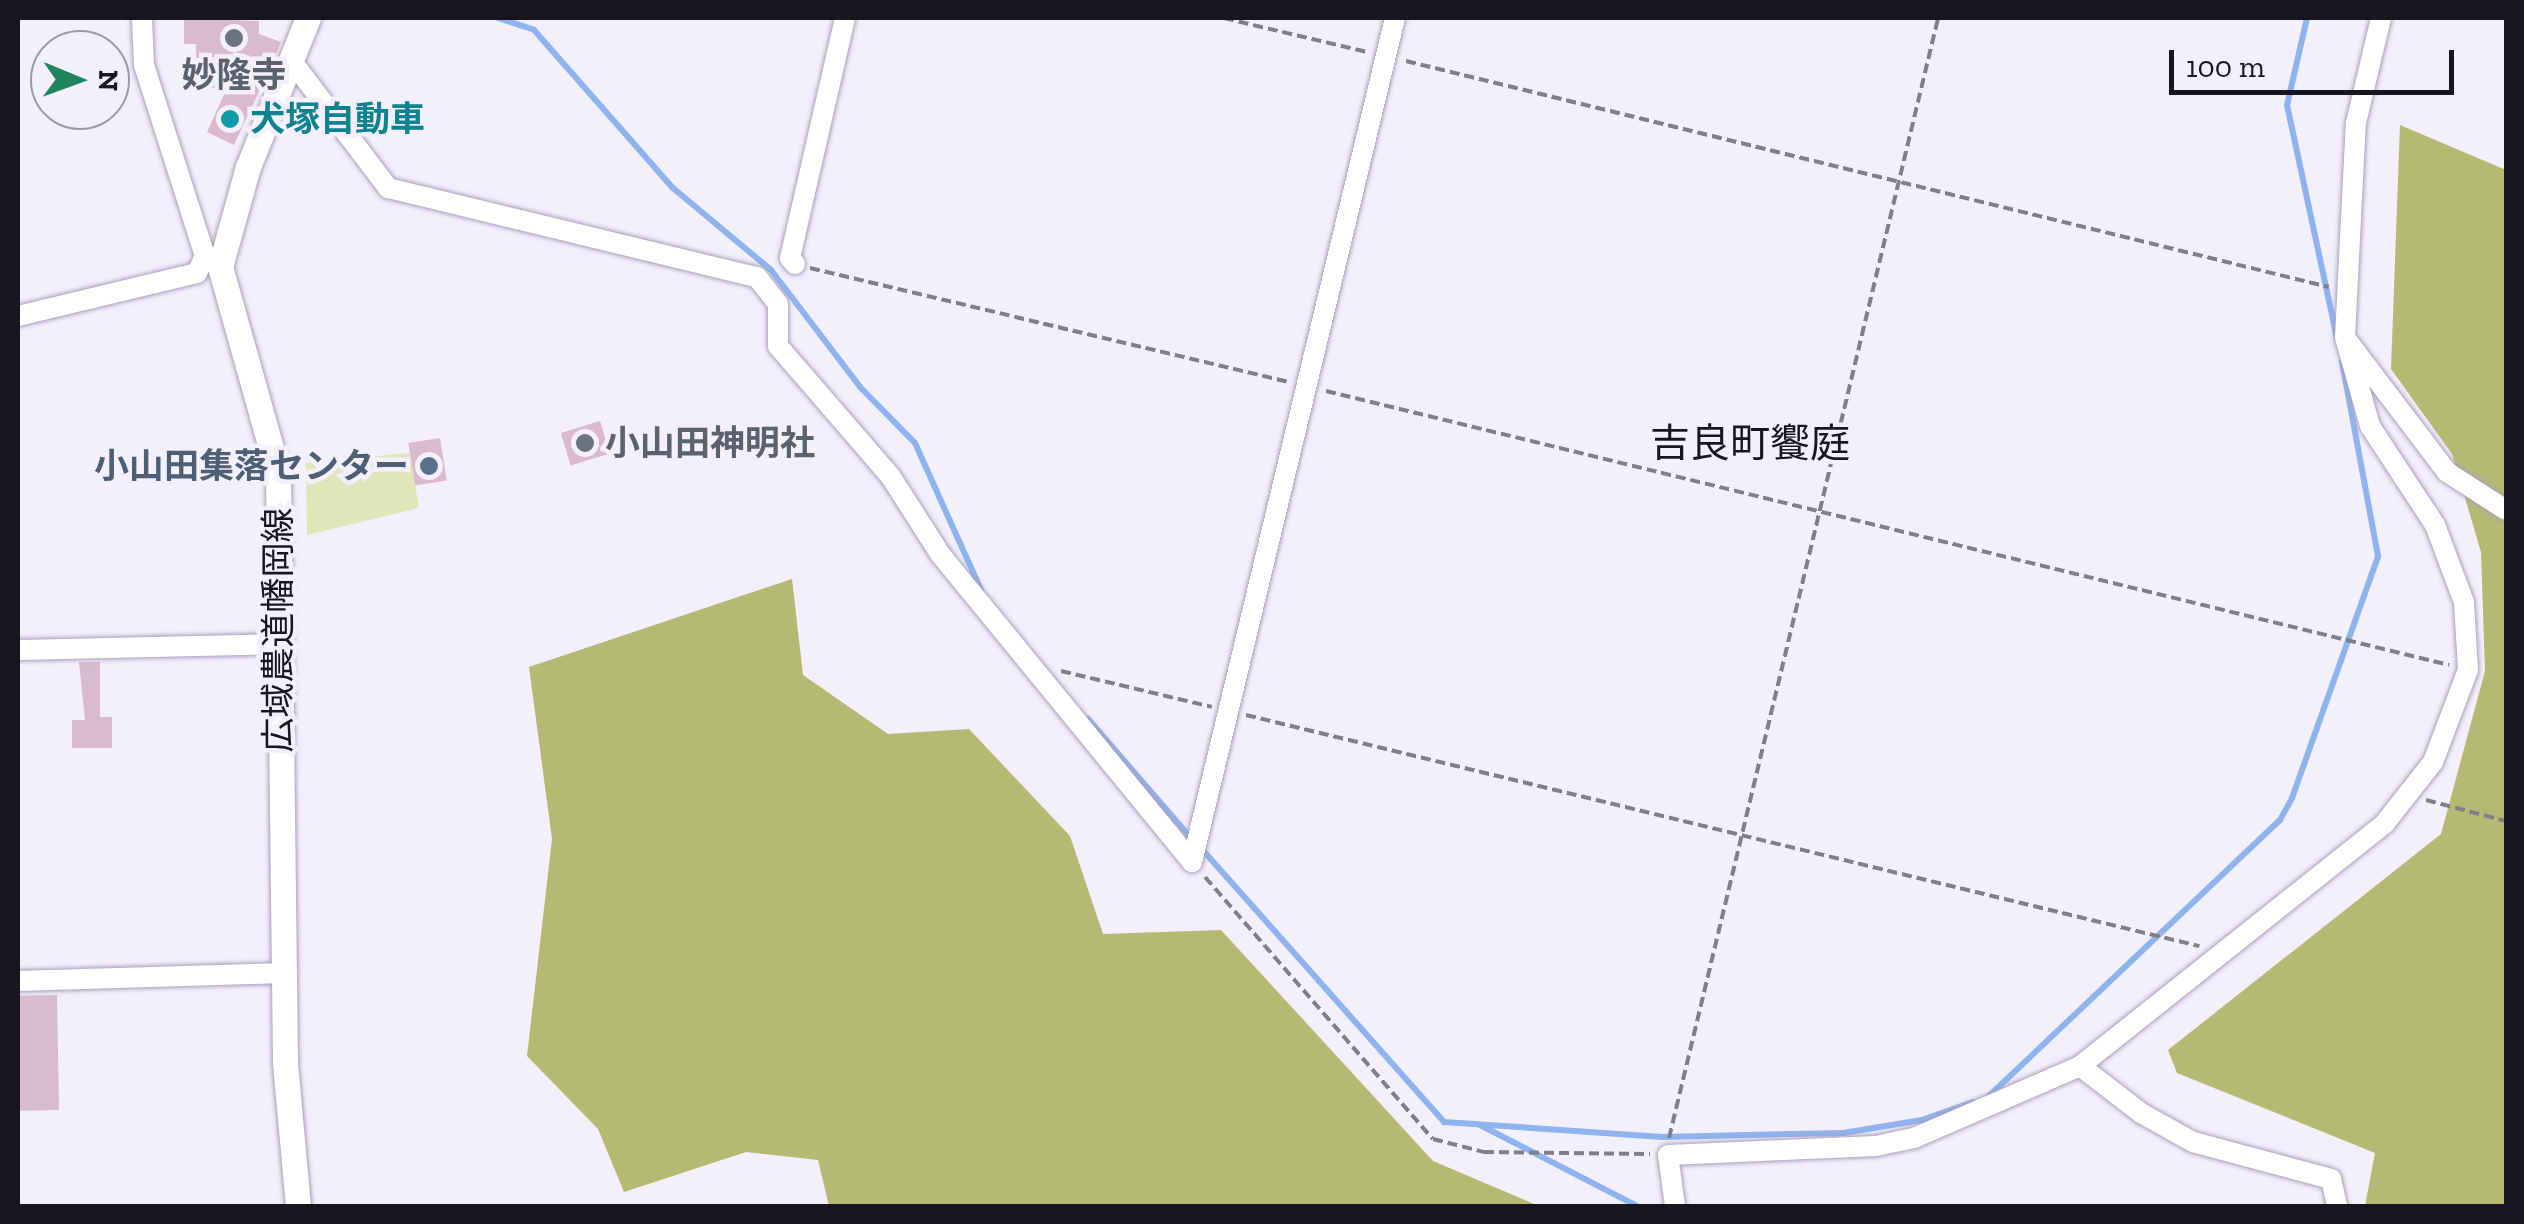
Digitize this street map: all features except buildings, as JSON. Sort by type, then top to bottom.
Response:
[{"type":"street","points":[[142,18],[144,65],[213,261]]},
{"type":"street","points":[[18,316],[198,273],[213,261],[294,64],[308,18]]},
{"type":"street","points":[[795,264],[790,258],[845,18]]},
{"type":"street","points":[[1192,862],[1395,18]]},
{"type":"street","points":[[1675,1206],[1668,1154],[1876,1146],[1914,1138],[2080,1066],[2218,950],[2385,824],[2408,795],[2454,720],[2468,670],[2455,567],[2370,426],[2345,337],[2344,290],[2356,123],[2381,18]]},
{"type":"street","points":[[294,64],[388,188],[757,278],[778,304],[778,346],[891,478],[940,554],[1192,862]]},
{"type":"street","name":"広域農道幡岡線","points":[[213,261],[278,473],[276,644],[284,973],[298,1206]]},
{"type":"street","points":[[2345,337],[2447,472],[2506,510]]},
{"type":"street","points":[[18,650],[276,644]]},
{"type":"street","points":[[18,980],[284,973]]},
{"type":"street","points":[[2080,1066],[2141,1113],[2193,1142],[2331,1179],[2338,1206]]},
{"type":"path","points":[[1224,18],[2344,290]]},
{"type":"path","points":[[1192,862],[1433,1139],[1484,1152],[1668,1154],[1740,835],[1938,18]]},
{"type":"path","points":[[795,264],[2468,670]]},
{"type":"path","points":[[1028,664],[2218,950]]},
{"type":"path","points":[[2408,795],[2506,821]]},
{"type":"green space","points":[[2400,125],[2506,170],[2506,1206],[2365,1206],[2375,1153],[2177,1073],[2168,1050],[2441,834],[2485,671],[2481,552],[2452,454],[2391,369]]},
{"type":"green space","points":[[410,453],[419,508],[307,535],[306,463]]},
{"type":"green space","points":[[792,579],[803,675],[888,734],[969,729],[1070,836],[1103,934],[1221,930],[1433,1161],[1539,1206],[829,1206],[818,1160],[746,1152],[624,1192],[598,1129],[527,1056],[552,839],[529,667]]},
{"type":"waterway","points":[[498,18],[534,30],[673,188],[771,270],[860,387],[915,443],[981,590]]},
{"type":"waterway","points":[[2307,18],[2287,105],[2337,339]]},
{"type":"waterway","points":[[1989,1096],[2280,820],[2292,798],[2378,556],[2342,361]]},
{"type":"waterway","points":[[1088,719],[1191,838]]},
{"type":"waterway","points":[[1200,847],[1444,1122],[1662,1137],[1843,1133],[1922,1120],[1973,1102]]},
{"type":"waterway","points":[[1480,1125],[1637,1206]]},
{"type":"place","name":"妙隆寺","points":[[234,38]]},
{"type":"place","name":"犬塚自動車","points":[[230,119]]},
{"type":"place","name":"小山田神明社","points":[[585,443]]},
{"type":"place","name":"小山田集落センター","points":[[429,466]]},
{"type":"district","name":"吉良町饗庭","points":[[1750,443]]}]
